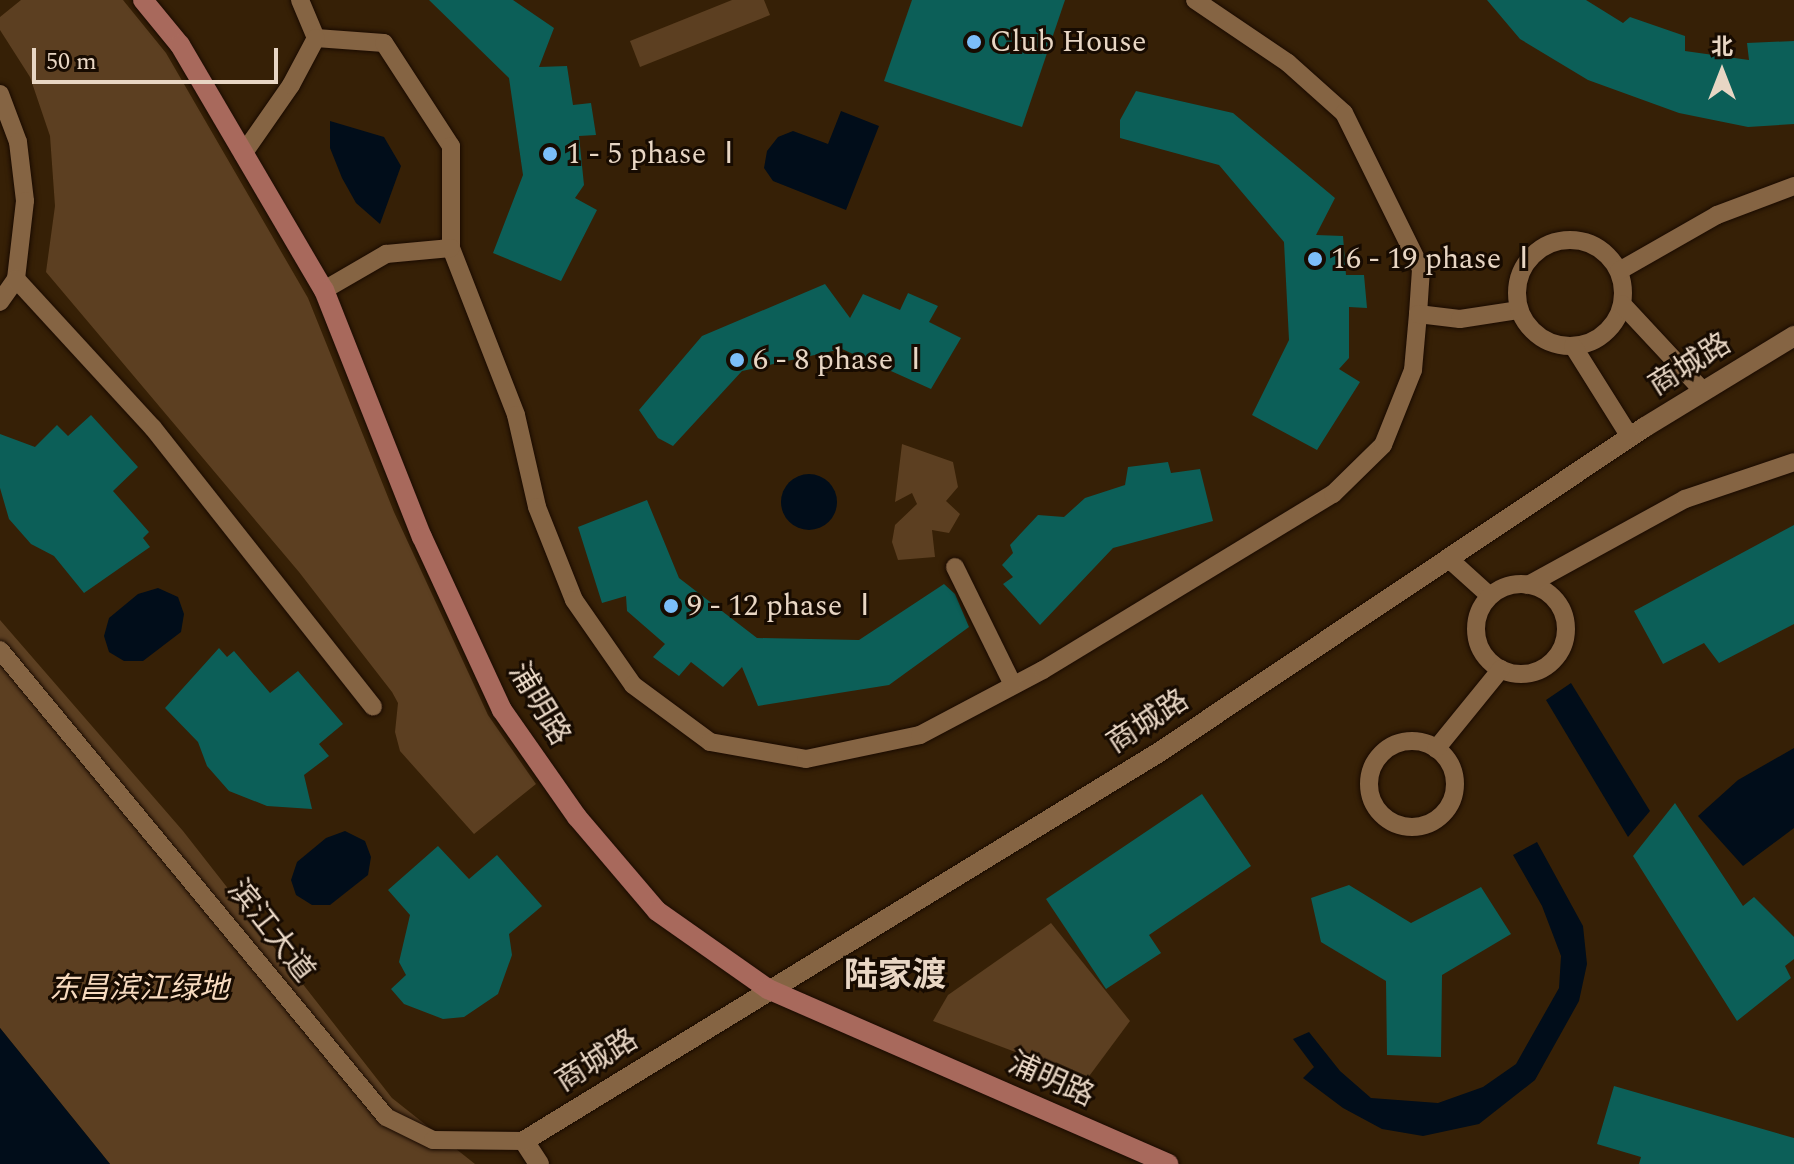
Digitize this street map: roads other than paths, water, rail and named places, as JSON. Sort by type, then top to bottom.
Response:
[{"type":"main road","name":"浦明路","points":[[143,0],[180,45],[324,290],[422,537],[502,710],[577,817],[657,911],[768,989],[1168,1164]]},
{"type":"street","name":"商城路","points":[[524,1141],[1158,753],[1630,437],[1794,336]]},
{"type":"street","points":[[524,1141],[539,1164]]},
{"type":"lane","points":[[300,0],[316,38]]},
{"type":"lane","points":[[316,38],[384,43],[428,105],[451,146],[451,248],[516,415],[537,507],[574,600],[633,685],[710,742],[806,759],[920,735],[1013,685],[1333,494],[1383,445],[1413,370],[1421,269],[1344,113],[1288,63],[1195,0]]},
{"type":"lane","points":[[243,154],[291,85],[316,38]]},
{"type":"lane","points":[[0,94],[18,142],[25,201],[16,279],[0,302]]},
{"type":"lane","points":[[1619,271],[1717,215],[1794,186]]},
{"type":"lane","points":[[1558,240],[1594,245],[1619,271],[1622,304],[1605,333],[1573,346],[1540,337],[1519,310],[1519,275],[1528,259],[1558,240]]},
{"type":"lane","points":[[324,290],[386,254],[451,248]]},
{"type":"lane","points":[[16,279],[153,428],[373,707]]},
{"type":"lane","points":[[1622,304],[1703,391]]},
{"type":"lane","points":[[1418,314],[1460,319],[1519,310]]},
{"type":"lane","points":[[1573,346],[1630,437]]},
{"type":"lane","points":[[1528,585],[1685,499],[1794,462]]},
{"type":"lane","points":[[1449,559],[1490,596]]},
{"type":"lane","points":[[955,567],[1013,685]]},
{"type":"lane","points":[[1514,584],[1528,585],[1543,590],[1563,612],[1564,642],[1545,666],[1516,673],[1501,669],[1489,660],[1476,634],[1481,608],[1490,596],[1514,584]]},
{"type":"lane","name":"滨江大道","points":[[0,650],[386,1117],[433,1140],[524,1141]]},
{"type":"lane","points":[[1436,749],[1501,669]]},
{"type":"lane","points":[[1410,742],[1436,749],[1453,772],[1452,800],[1433,822],[1404,827],[1391,822],[1372,801],[1370,774],[1375,762],[1397,744],[1410,742]]},
{"type":"water","points":[[841,111],[879,126],[846,210],[773,181],[764,168],[767,151],[778,137],[793,131],[828,144]]},
{"type":"water","points":[[330,121],[384,137],[401,166],[380,224],[356,203],[342,178],[330,148]]},
{"type":"water","points":[[809,474],[829,482],[837,502],[829,522],[809,530],[789,522],[781,502],[789,482]]},
{"type":"water","points":[[158,588],[178,597],[184,614],[181,632],[143,661],[124,661],[109,652],[104,636],[109,618],[138,594]]},
{"type":"water","points":[[1571,683],[1650,811],[1628,837],[1546,700]]},
{"type":"water","points":[[1794,748],[1794,828],[1743,866],[1698,816],[1738,780]]},
{"type":"water","points":[[345,831],[365,841],[371,857],[368,875],[330,905],[312,905],[296,895],[291,880],[297,862],[326,838]]},
{"type":"water","points":[[1537,842],[1583,926],[1587,964],[1579,1001],[1535,1080],[1479,1124],[1423,1136],[1382,1129],[1343,1108],[1303,1078],[1314,1067],[1293,1039],[1309,1032],[1340,1071],[1371,1098],[1438,1103],[1483,1087],[1516,1064],[1559,988],[1561,956],[1542,906],[1513,855]]},
{"type":"water","points":[[0,1028],[110,1164],[0,1164]]},
{"type":"place","name":"Club House","points":[[974,42]]},
{"type":"place","name":"1 - 5 phase Ⅰ","points":[[550,154]]},
{"type":"place","name":"16 - 19 phase Ⅰ","points":[[1315,259]]},
{"type":"place","name":"6 - 8 phase Ⅰ","points":[[737,360]]},
{"type":"place","name":"9 - 12 phase Ⅰ","points":[[671,606]]},
{"type":"district","name":"陆家渡","points":[[895,977]]},
{"type":"park label","name":"东昌滨江绿地","points":[[139,989]]}]
